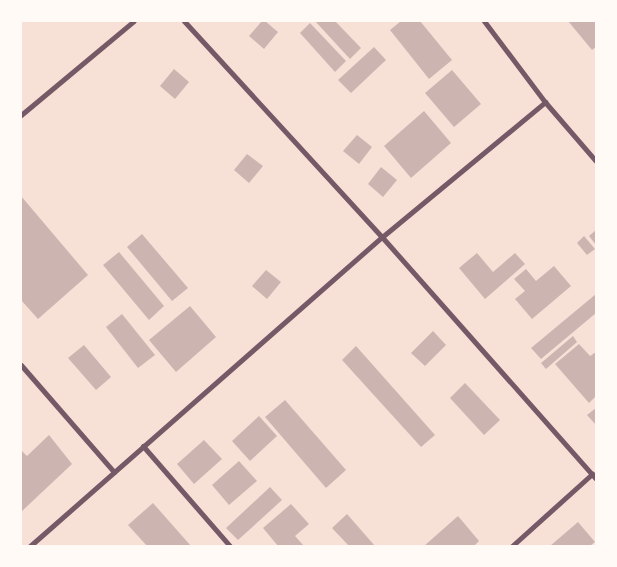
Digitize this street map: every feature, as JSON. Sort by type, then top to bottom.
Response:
[{"type":"street","points":[[21,115],[134,21]]},
{"type":"street","points":[[184,21],[382,237],[596,479]]},
{"type":"street","points":[[484,21],[545,102],[596,161]]},
{"type":"street","points":[[30,546],[382,237],[545,102]]},
{"type":"street","points":[[21,365],[114,472]]},
{"type":"street","points":[[143,446],[230,546]]},
{"type":"street","points":[[512,546],[592,474]]},
{"type":"building","points":[[262,21],[265,21],[278,32],[264,49],[249,36]]},
{"type":"building","points":[[315,21],[335,21],[361,48],[350,59]]},
{"type":"building","points":[[401,21],[420,21],[452,60],[429,79],[390,30]]},
{"type":"building","points":[[568,21],[596,21],[596,47],[592,50]]},
{"type":"building","points":[[310,23],[346,61],[335,72],[300,33]]},
{"type":"building","points":[[374,47],[386,60],[351,93],[338,80]]},
{"type":"building","points":[[174,69],[189,82],[175,99],[160,86]]},
{"type":"building","points":[[452,70],[481,104],[454,127],[425,93]]},
{"type":"building","points":[[424,111],[451,143],[411,178],[384,146]]},
{"type":"building","points":[[357,135],[372,147],[359,164],[343,151]]},
{"type":"building","points":[[247,154],[263,166],[249,183],[234,170]]},
{"type":"building","points":[[381,167],[397,180],[383,197],[368,184]]},
{"type":"building","points":[[21,196],[88,275],[38,319],[21,300]]},
{"type":"building","points":[[596,230],[596,245],[589,236]]},
{"type":"building","points":[[142,234],[188,288],[172,301],[127,247]]},
{"type":"building","points":[[584,236],[595,249],[587,255],[577,243]]},
{"type":"building","points":[[119,252],[164,306],[149,320],[103,265]]},
{"type":"building","points":[[477,253],[493,272],[515,253],[525,264],[485,299],[459,268]]},
{"type":"building","points":[[554,266],[571,286],[532,319],[515,299],[525,291],[514,279],[526,269],[536,281]]},
{"type":"building","points":[[266,270],[281,282],[267,299],[252,286]]},
{"type":"building","points":[[596,294],[596,313],[541,359],[531,348]]},
{"type":"building","points":[[190,306],[216,337],[176,372],[149,340]]},
{"type":"building","points":[[122,314],[155,355],[138,368],[106,327]]},
{"type":"building","points":[[433,331],[446,345],[425,366],[411,353]]},
{"type":"building","points":[[573,336],[577,342],[546,369],[541,363]]},
{"type":"building","points":[[579,344],[590,356],[596,352],[596,396],[589,403],[555,364]]},
{"type":"building","points":[[84,345],[111,377],[96,390],[68,358]]},
{"type":"building","points":[[356,346],[435,435],[421,447],[342,360]]},
{"type":"building","points":[[465,383],[500,420],[484,435],[450,398]]},
{"type":"building","points":[[285,400],[346,470],[326,488],[265,417]]},
{"type":"building","points":[[596,408],[596,425],[587,415]]},
{"type":"building","points":[[259,416],[277,436],[250,461],[232,441]]},
{"type":"building","points":[[49,435],[72,464],[21,512],[21,450],[27,456]]},
{"type":"building","points":[[204,440],[222,459],[194,484],[177,464]]},
{"type":"building","points":[[239,461],[257,481],[229,505],[212,485]]},
{"type":"building","points":[[270,487],[282,500],[238,540],[226,528]]},
{"type":"building","points":[[153,503],[191,546],[147,546],[128,525]]},
{"type":"building","points":[[291,504],[309,524],[295,536],[304,546],[278,546],[263,528]]},
{"type":"building","points":[[347,514],[375,546],[349,546],[332,528]]},
{"type":"building","points":[[458,516],[479,541],[474,546],[424,546]]},
{"type":"building","points":[[578,522],[595,542],[590,546],[550,546]]}]
